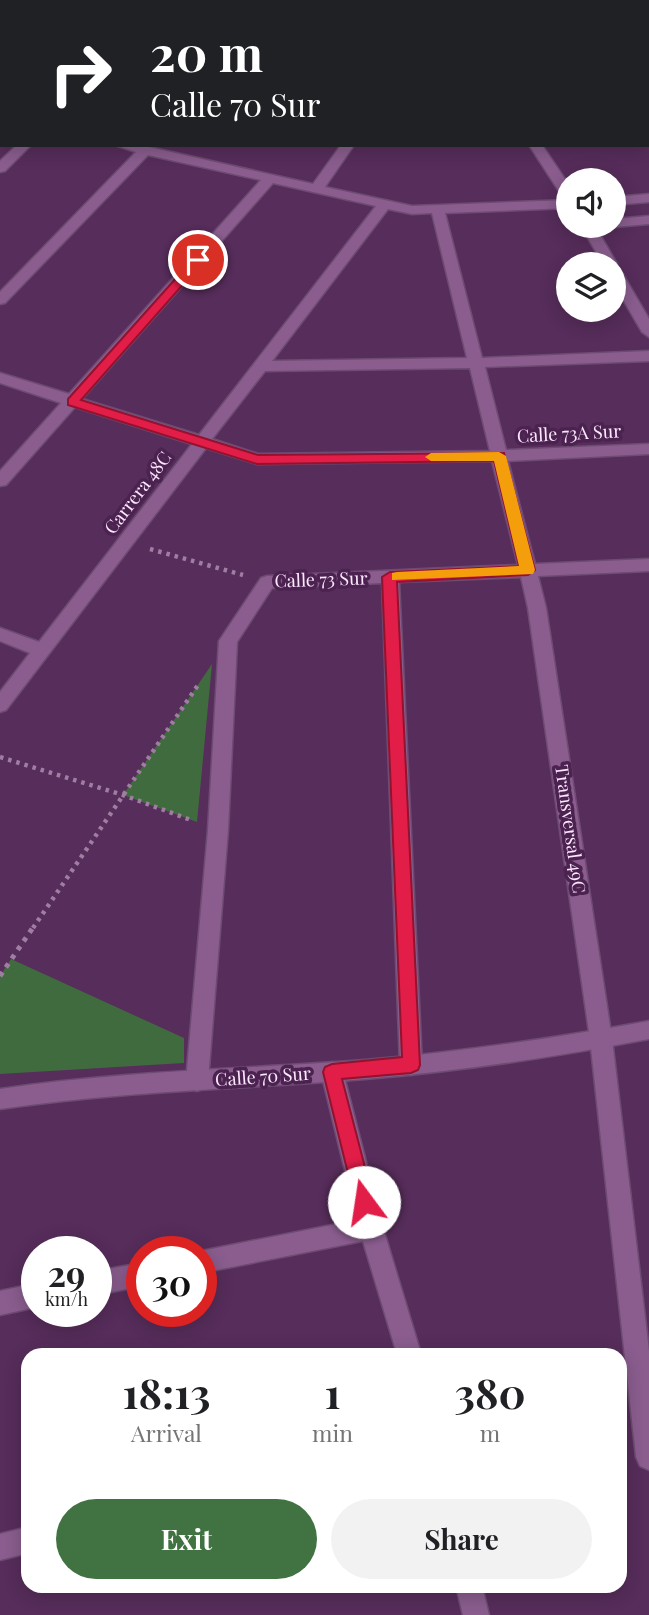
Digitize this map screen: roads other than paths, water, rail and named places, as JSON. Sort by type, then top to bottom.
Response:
[{"type":"street","points":[[0,168],[23,147]]},
{"type":"street","points":[[129,147],[383,206],[438,211],[556,205]]},
{"type":"street","points":[[190,161],[202,147]]},
{"type":"street","points":[[316,190],[347,147]]},
{"type":"street","points":[[536,147],[556,176]]},
{"type":"street","points":[[0,300],[145,151]]},
{"type":"street","points":[[0,481],[269,179]]},
{"type":"street","points":[[626,200],[649,198]]},
{"type":"street","name":"Carrera 48C","points":[[0,705],[383,206]]},
{"type":"street","name":"Transversal 49C","points":[[438,211],[537,608],[601,1039],[649,1457]]},
{"type":"street","points":[[626,222],[649,220]]},
{"type":"street","points":[[626,292],[649,332]]},
{"type":"street","points":[[260,366],[476,363],[649,356]]},
{"type":"street","name":"Calle 73A Sur","points":[[0,378],[257,459],[499,456],[649,449]]},
{"type":"street","name":"Calle 73 Sur","points":[[197,1081],[218,830],[228,640],[267,582],[649,565]]},
{"type":"street","points":[[390,577],[411,1065]]},
{"type":"street","points":[[0,634],[42,650]]},
{"type":"street","name":"Calle 70 Sur","points":[[0,1099],[64,1090],[411,1065],[649,1030]]},
{"type":"street","points":[[332,1072],[371,1228],[407,1348]]},
{"type":"street","points":[[217,1259],[371,1228]]},
{"type":"street","points":[[0,1303],[21,1298]]},
{"type":"street","points":[[0,1547],[21,1542]]},
{"type":"street","points":[[471,1593],[476,1615]]}]
